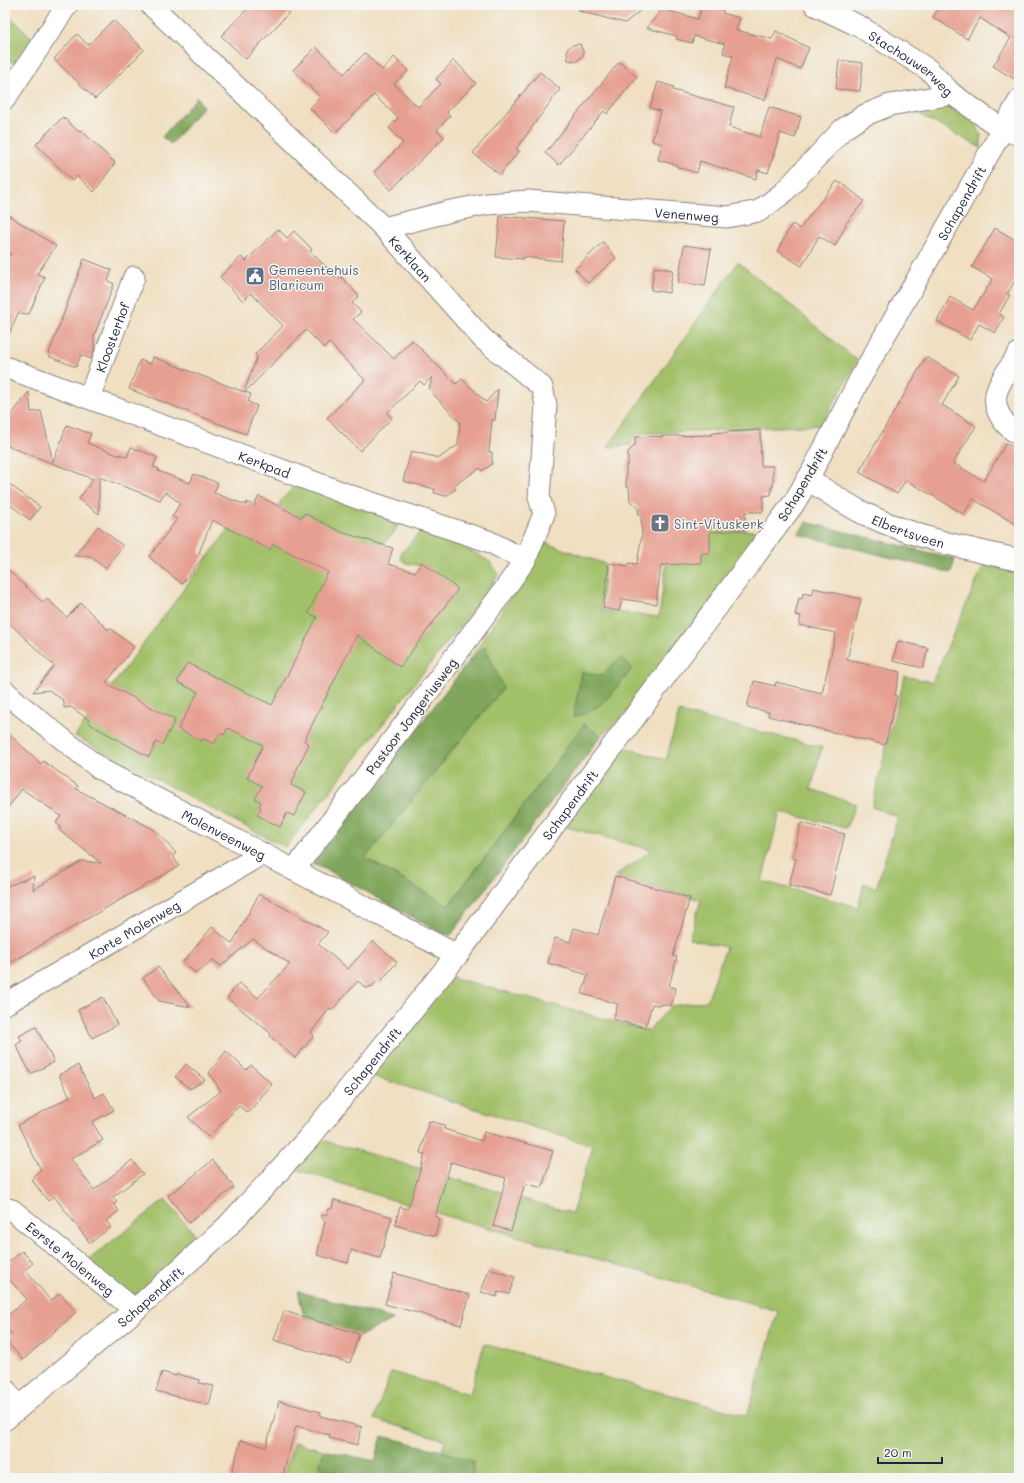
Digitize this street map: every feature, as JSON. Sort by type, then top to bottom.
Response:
[{"type":"street","points":[[5,99],[67,5]]},
{"type":"street","name":"Kerklaan","points":[[151,5],[384,228],[483,339],[542,387],[546,405],[539,497],[544,514],[525,560]]},
{"type":"street","name":"Stachouwerweg","points":[[815,5],[859,26],[929,70],[952,94],[1011,132]]},
{"type":"street","name":"Venenweg","points":[[384,228],[451,211],[487,204],[528,201],[727,217],[758,211],[783,192],[843,129],[865,115],[890,105],[952,94]]},
{"type":"street","name":"Schapendrift","points":[[12,1413],[134,1310],[227,1227],[309,1138],[457,954],[794,503],[861,377],[1011,132],[1019,101]]},
{"type":"street","name":"Kloosterhof","points":[[89,398],[134,277]]},
{"type":"street","points":[[1019,353],[998,388],[995,400],[1000,417],[1010,429],[1019,434]]},
{"type":"street","name":"Kerkpad","points":[[5,367],[357,498],[488,541],[525,560]]},
{"type":"street","name":"Elbertsveen","points":[[808,479],[864,513],[903,530],[1019,560]]},
{"type":"street","name":"Pastoor Jongeriusweg","points":[[294,870],[376,762],[525,560]]},
{"type":"street","name":"Molenveenweg","points":[[5,691],[100,769],[457,954]]},
{"type":"street","name":"Korte Molenweg","points":[[5,1004],[262,854]]},
{"type":"street","name":"Eerste Molenweg","points":[[5,1208],[12,1210],[134,1310]]},
{"type":"street","points":[[5,1389],[12,1413]]},
{"type":"green space","points":[[5,11],[32,38],[13,63],[5,56]]},
{"type":"green space","points":[[197,97],[203,107],[171,144],[162,137]]},
{"type":"green space","points":[[943,103],[976,123],[981,136],[981,148],[911,110]]},
{"type":"green space","points":[[738,262],[858,361],[821,425],[635,434],[631,445],[608,447]]},
{"type":"green space","points":[[297,483],[400,522],[393,534],[381,546],[368,543],[290,513],[280,507],[280,502]]},
{"type":"green space","points":[[236,519],[415,591],[422,566],[406,563],[401,559],[401,553],[421,531],[429,531],[477,554],[490,562],[499,574],[485,594],[286,847],[75,736]]},
{"type":"green space","points":[[806,522],[955,559],[951,573],[798,534]]},
{"type":"green space","points":[[711,530],[758,531],[716,594],[628,711],[601,736],[584,725],[448,906],[365,858],[503,688],[485,647],[468,662],[546,543],[605,564],[601,610],[659,617],[670,536]]},
{"type":"green space","points":[[984,564],[1019,573],[1019,1478],[473,1478],[474,1462],[442,1451],[445,1440],[374,1419],[391,1372],[470,1394],[484,1344],[747,1416],[778,1311],[402,1203],[289,1167],[315,1138],[572,1213],[593,1146],[369,1075],[448,976],[648,1031],[671,1006],[707,1001],[726,947],[689,939],[701,900],[615,876],[652,850],[563,826],[621,746],[666,760],[679,712],[822,747],[811,789],[856,804],[846,828],[780,812],[762,881],[858,907],[864,883],[876,888],[898,817],[872,807],[905,676],[932,682]]},
{"type":"green space","points":[[485,646],[503,688],[365,858],[449,906],[584,724],[601,736],[451,935],[443,934],[327,870],[312,864],[468,662]]},
{"type":"green space","points":[[621,657],[632,669],[607,699],[583,715],[573,717],[582,672],[601,676]]},
{"type":"green space","points":[[166,1199],[198,1238],[140,1293],[124,1296],[87,1261]]},
{"type":"green space","points":[[298,1291],[393,1319],[349,1342],[304,1318]]},
{"type":"green space","points":[[382,1436],[442,1451],[474,1462],[473,1478],[354,1478],[319,1467],[324,1450],[375,1461]]},
{"type":"green space","points":[[294,1442],[324,1450],[319,1467],[354,1478],[232,1478],[238,1460],[284,1474]]},
{"type":"building","points":[[251,5],[296,5],[246,59],[221,36]]},
{"type":"building","points":[[580,5],[647,5],[625,23],[579,11]]},
{"type":"building","points":[[702,5],[723,10],[722,13],[740,18],[736,30],[772,39],[776,31],[809,48],[800,69],[777,59],[765,100],[724,88],[733,56],[723,53],[725,44],[694,36],[692,43],[676,39],[677,36],[647,28],[662,9],[698,19]]},
{"type":"building","points":[[941,5],[1019,5],[1019,82],[993,66],[1011,38],[980,18],[967,39],[933,17]]},
{"type":"building","points":[[113,20],[144,50],[95,99],[54,59],[77,34],[88,45]]},
{"type":"building","points":[[580,44],[584,54],[577,61],[568,60],[567,49],[573,45]]},
{"type":"building","points":[[316,47],[344,74],[365,53],[382,70],[394,57],[408,71],[394,84],[418,107],[441,84],[436,79],[454,60],[476,83],[447,112],[450,116],[437,130],[444,137],[391,190],[374,172],[403,143],[389,128],[398,118],[374,95],[335,133],[310,108],[320,97],[293,70]]},
{"type":"building","points":[[839,60],[863,63],[860,91],[836,89]]},
{"type":"building","points":[[619,62],[637,77],[607,114],[604,111],[559,165],[545,153]]},
{"type":"building","points":[[540,72],[560,89],[516,149],[519,151],[500,175],[473,153]]},
{"type":"building","points":[[658,82],[674,87],[673,90],[734,107],[729,127],[760,137],[769,107],[801,117],[795,138],[780,133],[768,173],[758,170],[756,179],[700,161],[697,173],[677,167],[677,165],[658,160],[662,144],[652,141],[660,111],[650,108]]},
{"type":"building","points":[[63,117],[79,132],[81,130],[115,163],[94,192],[77,176],[72,181],[36,144]]},
{"type":"building","points":[[837,181],[841,184],[842,183],[864,201],[845,225],[835,246],[819,236],[802,266],[777,251],[792,224],[800,229]]},
{"type":"building","points":[[5,213],[56,246],[37,274],[45,277],[29,314],[18,313],[5,344],[5,262],[11,253],[5,249]]},
{"type":"building","points":[[500,216],[564,221],[561,261],[523,257],[523,259],[496,257]]},
{"type":"building","points":[[995,228],[1019,242],[1019,274],[1007,294],[1010,295],[999,314],[1004,317],[995,333],[979,324],[970,340],[937,321],[950,297],[973,310],[993,279],[972,267]]},
{"type":"building","points":[[278,229],[287,238],[294,231],[312,249],[310,251],[338,279],[341,277],[359,296],[352,303],[361,312],[353,319],[394,359],[412,340],[456,384],[462,379],[486,402],[498,389],[495,420],[492,420],[489,452],[492,452],[492,464],[482,471],[480,468],[453,486],[456,489],[446,496],[434,493],[435,489],[403,481],[411,451],[439,458],[458,445],[460,422],[429,390],[432,377],[424,385],[420,381],[387,413],[392,418],[360,451],[327,418],[365,380],[329,343],[324,348],[306,330],[245,392],[251,394],[248,402],[257,406],[246,434],[129,389],[140,360],[151,364],[153,357],[244,392],[257,357],[255,354],[283,326],[251,293],[243,301],[220,277],[241,257],[246,261]]},
{"type":"building","points":[[603,242],[616,258],[588,283],[575,269]]},
{"type":"building","points":[[684,245],[711,249],[705,286],[678,282]]},
{"type":"building","points":[[84,259],[112,270],[108,281],[114,284],[94,336],[94,350],[91,359],[81,355],[76,367],[48,356]]},
{"type":"building","points":[[654,267],[673,270],[669,293],[651,290]]},
{"type":"building","points":[[926,357],[959,376],[942,405],[976,426],[953,463],[984,481],[1006,443],[1019,451],[1019,526],[973,499],[964,514],[906,480],[897,494],[859,472]]},
{"type":"building","points":[[29,392],[31,412],[41,411],[53,462],[67,425],[91,434],[87,443],[120,456],[120,454],[127,457],[131,447],[157,457],[153,467],[159,469],[158,471],[190,483],[194,474],[218,483],[214,493],[246,505],[247,502],[254,506],[259,496],[302,518],[304,513],[341,532],[393,548],[388,564],[415,572],[422,562],[458,589],[400,667],[357,635],[304,741],[309,744],[291,785],[306,792],[294,816],[287,813],[280,827],[257,815],[261,808],[259,806],[261,802],[255,799],[262,786],[247,778],[263,745],[228,728],[224,735],[220,733],[214,744],[203,739],[202,741],[178,729],[198,692],[177,682],[187,663],[272,705],[317,617],[308,613],[328,572],[273,544],[270,550],[212,520],[199,553],[204,556],[182,584],[149,557],[177,519],[172,517],[180,503],[165,492],[160,500],[99,477],[99,514],[79,499],[93,479],[5,445],[5,423]]},
{"type":"building","name":"Sint-Vituskerk","points":[[760,430],[761,466],[773,466],[773,487],[771,487],[771,495],[763,496],[763,512],[745,512],[746,530],[710,532],[710,553],[701,553],[701,563],[661,565],[656,604],[622,599],[619,611],[603,608],[609,563],[629,566],[629,563],[637,564],[642,534],[641,515],[639,515],[638,507],[630,501],[629,487],[626,487],[626,465],[628,465],[628,452],[635,445],[635,437],[712,435],[712,433]]},
{"type":"building","points":[[5,481],[40,507],[30,520],[5,501]]},
{"type":"building","points":[[98,526],[123,546],[105,568],[90,556],[74,556]]},
{"type":"building","points":[[5,567],[43,603],[47,599],[67,617],[81,603],[108,630],[110,628],[134,647],[106,683],[175,720],[162,745],[156,742],[149,757],[93,726],[88,722],[89,720],[71,707],[64,708],[64,701],[49,690],[33,692],[54,666],[5,619]]},
{"type":"building","points":[[814,588],[861,599],[847,660],[900,672],[895,695],[897,696],[885,745],[768,716],[769,712],[747,707],[754,681],[775,686],[776,682],[822,693],[836,633],[799,625],[801,616],[795,615],[799,598],[802,599],[803,593],[812,595]]},
{"type":"building","points":[[898,641],[928,648],[923,668],[893,661]]},
{"type":"building","points":[[5,730],[41,764],[43,761],[78,786],[76,789],[155,830],[176,853],[173,856],[179,866],[5,966],[5,887],[34,876],[33,890],[82,861],[101,863],[59,830],[61,827],[56,823],[61,816],[22,789],[5,811]]},
{"type":"building","points":[[801,823],[845,834],[830,895],[789,885],[796,859],[792,858]]},
{"type":"building","points":[[615,876],[690,898],[673,956],[677,957],[669,986],[676,988],[671,1006],[652,1004],[645,1028],[613,1019],[618,1004],[582,994],[588,975],[548,963],[555,938],[570,942],[574,928],[598,935]]},
{"type":"building","points":[[259,894],[328,932],[318,944],[348,969],[373,941],[397,962],[381,981],[377,981],[372,987],[370,986],[367,989],[358,981],[332,1010],[330,1008],[311,1032],[314,1036],[295,1058],[270,1036],[271,1034],[269,1032],[227,998],[239,983],[258,998],[290,964],[253,939],[221,966],[213,960],[196,973],[183,962],[212,927],[232,944]]},
{"type":"building","points":[[158,967],[191,1007],[159,1001],[143,978]]},
{"type":"building","points":[[103,997],[117,1025],[92,1038],[78,1010]]},
{"type":"building","points":[[36,1027],[54,1062],[31,1074],[16,1045],[22,1041],[19,1036]]},
{"type":"building","points":[[226,1051],[246,1070],[251,1065],[272,1084],[248,1113],[239,1106],[208,1137],[188,1117],[221,1091],[209,1073]]},
{"type":"building","points":[[186,1064],[205,1080],[190,1089],[175,1077]]},
{"type":"building","points":[[78,1065],[95,1098],[104,1093],[114,1110],[92,1122],[103,1140],[71,1159],[94,1190],[132,1160],[143,1174],[113,1197],[117,1202],[114,1204],[119,1211],[106,1221],[111,1227],[90,1243],[54,1196],[48,1201],[32,1180],[34,1178],[33,1176],[41,1170],[18,1125],[70,1097],[59,1075]]},
{"type":"building","points":[[429,1121],[445,1125],[444,1129],[482,1141],[484,1132],[553,1151],[542,1188],[525,1183],[511,1231],[493,1226],[506,1178],[451,1162],[435,1217],[440,1218],[435,1236],[395,1225],[400,1207],[408,1209],[425,1154],[420,1153]]},
{"type":"building","points":[[213,1160],[234,1187],[189,1223],[168,1196]]},
{"type":"building","points":[[334,1200],[392,1217],[380,1258],[351,1250],[348,1263],[317,1255],[325,1222],[321,1216],[327,1214],[329,1209],[332,1209]]},
{"type":"building","points":[[22,1251],[33,1263],[25,1270],[51,1301],[60,1293],[76,1312],[23,1360],[5,1340],[12,1334],[5,1327],[5,1318],[27,1299],[5,1275],[5,1265]]},
{"type":"building","points":[[489,1269],[515,1277],[509,1294],[498,1292],[497,1297],[481,1292]]},
{"type":"building","points":[[394,1273],[470,1295],[461,1325],[385,1304]]},
{"type":"building","points":[[284,1311],[359,1334],[350,1363],[274,1340]]},
{"type":"building","points":[[162,1372],[200,1380],[199,1383],[214,1386],[209,1405],[156,1391]]},
{"type":"building","points":[[279,1401],[321,1412],[320,1416],[362,1427],[357,1445],[329,1438],[330,1435],[296,1426],[282,1478],[230,1478],[241,1440],[266,1447]]},
{"type":"place","name":"Gemeentehuis Blaricum","points":[[255,276]]},
{"type":"place","name":"Sint-Vituskerk","points":[[660,523]]}]
